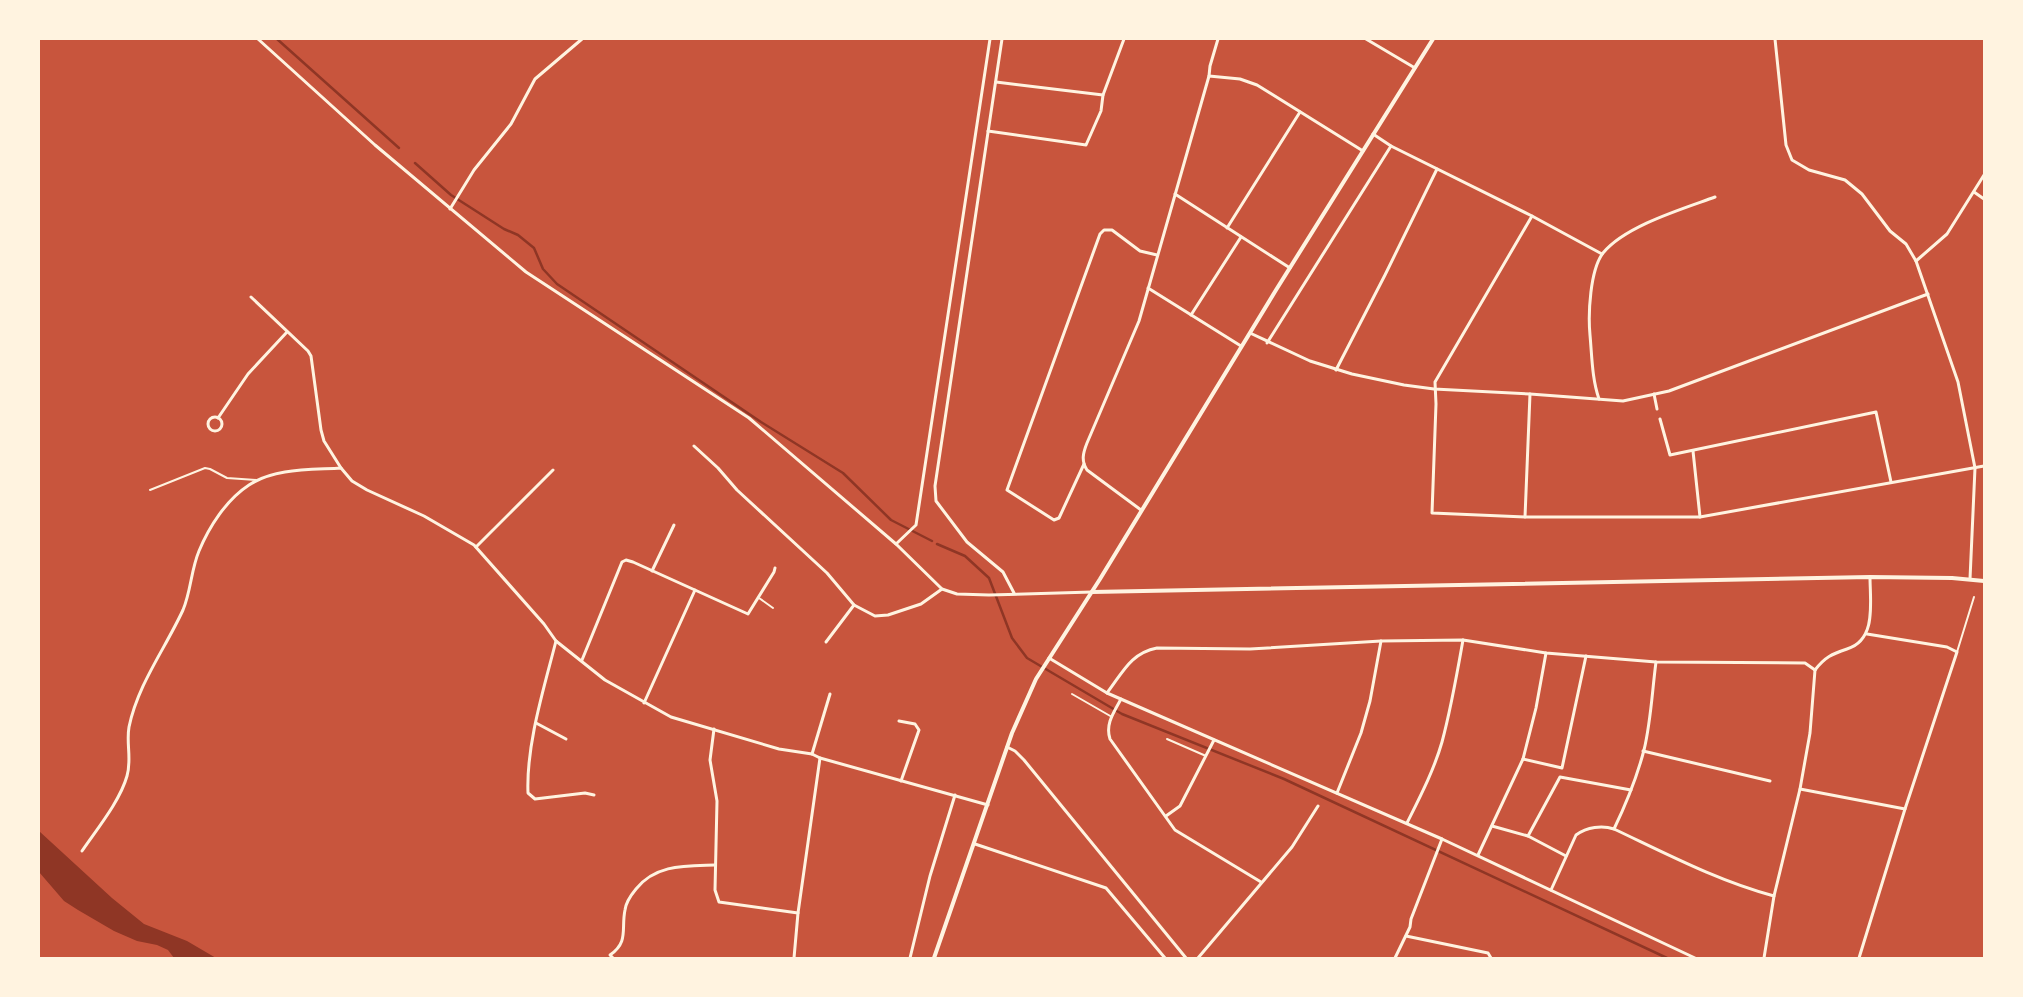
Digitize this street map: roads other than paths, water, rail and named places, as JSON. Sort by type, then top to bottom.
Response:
[{"type":"street","points":[[258,39],[375,146],[526,272],[749,418],[896,544],[942,589],[957,594],[989,595],[1870,577],[1970,579],[1984,581]]},
{"type":"street","points":[[450,209],[474,170],[511,124],[534,79],[582,39]]},
{"type":"street","points":[[896,544],[916,525],[990,39]]},
{"type":"street","points":[[1002,39],[935,486],[936,501],[967,542],[1003,572],[1014,593]]},
{"type":"street","points":[[988,131],[1086,145],[1101,111],[1102,95],[1124,39]]},
{"type":"street","points":[[1157,255],[1140,251],[1112,230],[1104,230],[1100,234],[1006,490],[1054,520],[1059,518],[1084,464],[1084,449],[1139,321],[1218,39]]},
{"type":"street","points":[[1366,39],[1415,68]]},
{"type":"street","points":[[934,958],[1007,747],[1025,701],[1040,672],[1092,592],[1241,346],[1433,39]]},
{"type":"street","points":[[1775,39],[1786,145],[1792,160],[1809,170],[1845,180],[1862,194],[1890,231],[1906,244],[1916,261],[1928,294],[1958,382],[1975,468],[1970,579]]},
{"type":"street","points":[[1209,76],[1240,79],[1248,82],[1363,151]]},
{"type":"street","points":[[996,82],[1102,95]]},
{"type":"street","points":[[1227,228],[1300,112]]},
{"type":"street","points":[[1373,134],[1391,146],[1532,216],[1602,254]]},
{"type":"street","points":[[1268,343],[1391,146]]},
{"type":"street","points":[[1336,370],[1437,169]]},
{"type":"street","points":[[1916,261],[1948,234],[1984,175]]},
{"type":"street","points":[[1974,192],[1984,199]]},
{"type":"street","points":[[1175,194],[1290,268]]},
{"type":"street","points":[[1599,399],[1594,386],[1589,302],[1593,280],[1602,254],[1615,242],[1636,228],[1715,196]]},
{"type":"street","points":[[1532,216],[1438,374],[1434,389],[1436,404],[1432,513],[1525,517],[1700,516],[1984,466]]},
{"type":"street","points":[[1191,315],[1241,237]]},
{"type":"street","points":[[1148,288],[1241,346]]},
{"type":"street","points":[[1250,333],[1310,361],[1374,380],[1434,389],[1623,401],[1669,390],[1928,294]]},
{"type":"street","points":[[250,297],[308,351],[311,356],[320,430],[324,441],[341,468],[352,481],[366,490],[424,516],[476,547],[544,624],[556,641],[605,680],[671,717],[779,748],[812,754],[820,758],[988,805]]},
{"type":"street","points":[[218,418],[221,422],[221,428],[211,431],[209,422],[212,419],[218,418],[248,374],[287,332]]},
{"type":"street","points":[[1525,517],[1530,394]]},
{"type":"street","points":[[1654,394],[1657,409]]},
{"type":"street","points":[[1660,419],[1670,455],[1876,412],[1891,482]]},
{"type":"street","points":[[694,446],[718,468],[736,490],[826,573],[854,605],[874,616],[888,615],[921,604],[942,589]]},
{"type":"street","points":[[1693,451],[1700,516]]},
{"type":"street","points":[[1084,464],[1109,488],[1141,510]]},
{"type":"street","points":[[82,851],[120,793],[127,777],[130,759],[129,728],[136,704],[144,682],[172,634],[184,607],[199,552],[220,514],[241,491],[258,480],[285,472],[341,468]]},
{"type":"street","points":[[476,547],[553,470]]},
{"type":"street","points":[[652,571],[674,524]]},
{"type":"street","points":[[582,660],[622,562],[626,560],[748,614],[775,568]]},
{"type":"street","points":[[1764,958],[1774,896],[1800,789],[1810,733],[1815,670],[1823,660],[1833,653],[1859,644],[1867,634],[1870,577]]},
{"type":"street","points":[[644,702],[695,590]]},
{"type":"street","points":[[826,642],[854,605]]},
{"type":"street","points":[[1859,958],[1905,809],[1957,652],[1947,647],[1867,634]]},
{"type":"street","points":[[1108,693],[1135,656],[1144,650],[1158,648],[1250,649],[1381,641],[1462,640],[1546,653],[1656,662],[1805,663],[1815,670]]},
{"type":"street","points":[[1407,823],[1424,790],[1442,743],[1453,696],[1462,640]]},
{"type":"street","points":[[556,641],[536,723],[528,779],[528,793],[531,798],[535,799],[585,793],[594,795]]},
{"type":"street","points":[[1337,793],[1361,733],[1370,701],[1381,641]]},
{"type":"street","points":[[1478,855],[1523,760],[1536,708],[1546,653]]},
{"type":"street","points":[[1528,836],[1560,777],[1586,656]]},
{"type":"street","points":[[1047,660],[1121,699],[1478,855],[1695,958]]},
{"type":"street","points":[[1614,829],[1631,790],[1643,751],[1656,662]]},
{"type":"street","points":[[812,754],[830,694]]},
{"type":"street","points":[[1121,699],[1112,716],[1107,732],[1110,739],[1175,830],[1261,882]]},
{"type":"street","points":[[899,720],[915,724],[919,730],[901,781]]},
{"type":"street","points":[[536,723],[566,739]]},
{"type":"street","points":[[714,730],[710,760],[717,800],[715,890],[719,902],[798,913]]},
{"type":"street","points":[[1166,816],[1180,806],[1214,740]]},
{"type":"street","points":[[1007,747],[1015,751],[1024,760],[1186,958]]},
{"type":"street","points":[[1643,751],[1770,780]]},
{"type":"street","points":[[794,958],[798,913],[820,758]]},
{"type":"street","points":[[1523,760],[1562,768]]},
{"type":"street","points":[[1560,777],[1631,790]]},
{"type":"street","points":[[1800,789],[1905,809]]},
{"type":"street","points":[[910,958],[930,876],[955,795]]},
{"type":"street","points":[[1198,958],[1292,847],[1318,806]]},
{"type":"street","points":[[1492,826],[1528,836],[1566,856]]},
{"type":"street","points":[[1551,890],[1576,835],[1582,831],[1605,826],[1714,877],[1774,896]]},
{"type":"street","points":[[1396,958],[1410,927],[1411,919],[1442,839]]},
{"type":"street","points":[[975,844],[1106,888],[1165,958]]},
{"type":"street","points":[[613,958],[610,955],[623,941],[627,902],[641,883],[655,872],[670,868],[715,865]]},
{"type":"street","points":[[1406,936],[1488,953],[1491,958]]},
{"type":"lane","points":[[150,490],[205,468],[227,478],[258,480]]},
{"type":"lane","points":[[1957,652],[1974,597]]},
{"type":"lane","points":[[759,598],[773,608]]},
{"type":"lane","points":[[1072,694],[1112,716]]},
{"type":"lane","points":[[1167,739],[1207,754]]},
{"type":"waterway","points":[[277,39],[399,148]]},
{"type":"waterway","points":[[415,163],[451,195],[504,229],[518,235],[534,248],[543,269],[557,284],[761,422],[843,473],[891,520],[932,541]]},
{"type":"waterway","points":[[937,544],[965,556],[989,578],[1012,638],[1027,658],[1122,714],[1284,779],[1667,958]]}]
